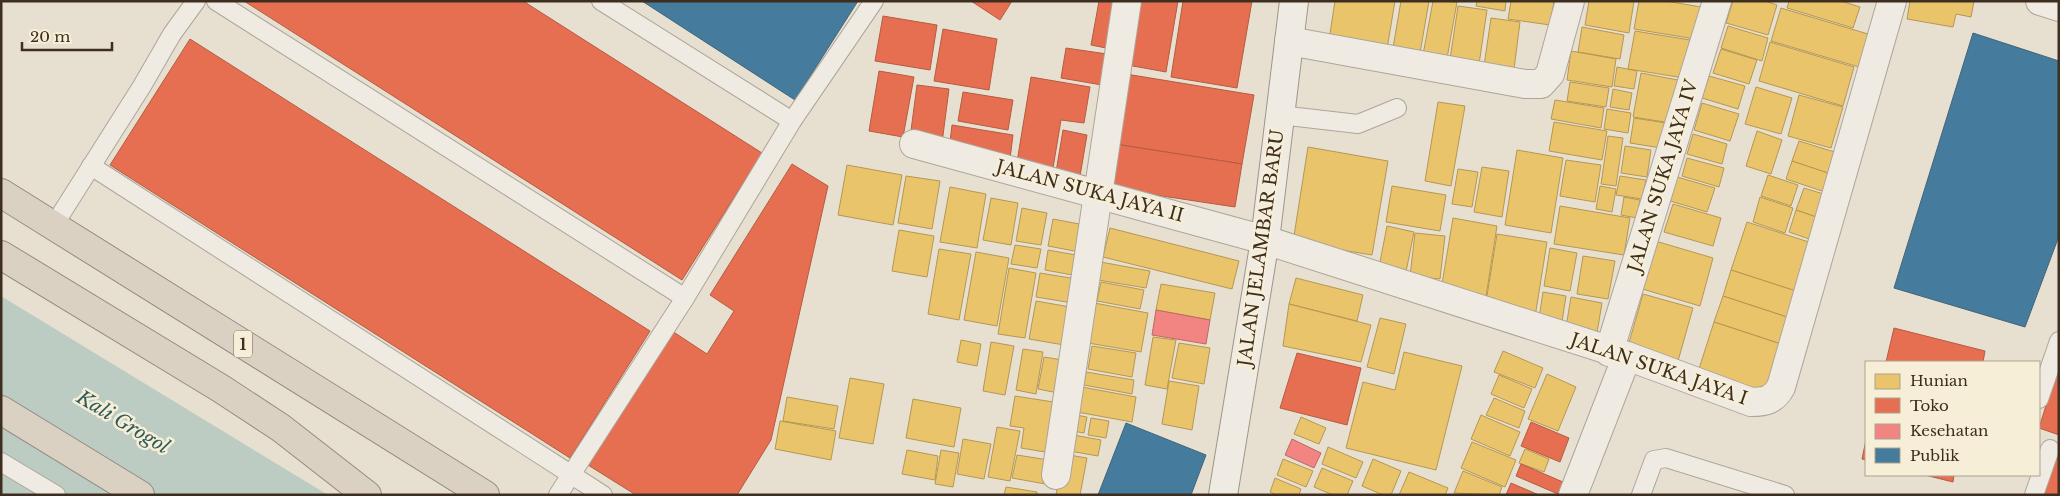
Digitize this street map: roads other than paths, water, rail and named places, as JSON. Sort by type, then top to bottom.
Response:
[{"type":"highway","name":"1","points":[[1,193],[485,495]]},
{"type":"highway","points":[[1,255],[281,428],[366,495]]},
{"type":"highway","points":[[1,410],[140,495]]},
{"type":"street","points":[[1056,475],[1127,1]]},
{"type":"street","name":"JALAN JELAMBAR BARU","points":[[1224,495],[1265,240],[1294,1]]},
{"type":"street","points":[[1289,41],[1525,84],[1541,84],[1550,74],[1570,1]]},
{"type":"street","name":"JALAN SUKA JAYA IV","points":[[1573,495],[1618,354],[1717,1]]},
{"type":"street","name":"JALAN SUKA JAYA I","points":[[1265,240],[1618,354],[1751,402],[1764,402],[1772,399],[1781,388],[1892,1]]},
{"type":"street","points":[[2040,1],[2059,7]]},
{"type":"street","name":"JALAN SUKA JAYA II","points":[[914,144],[1265,240]]},
{"type":"lane","points":[[54,225],[172,34],[196,1]]},
{"type":"lane","points":[[216,1],[686,298]]},
{"type":"lane","points":[[601,1],[792,120]]},
{"type":"lane","points":[[558,495],[686,298],[792,120],[874,1]]},
{"type":"lane","points":[[1280,116],[1358,124],[1397,108]]},
{"type":"lane","points":[[91,166],[603,495]]},
{"type":"lane","points":[[2040,396],[2059,341]]},
{"type":"lane","points":[[2034,495],[2049,448]]},
{"type":"lane","points":[[1641,495],[1654,460],[1666,458],[1785,495]]},
{"type":"lane","points":[[1,462],[56,495]]},
{"type":"water","name":"Kali Grogol","points":[[1,296],[328,495],[1,495]]}]
